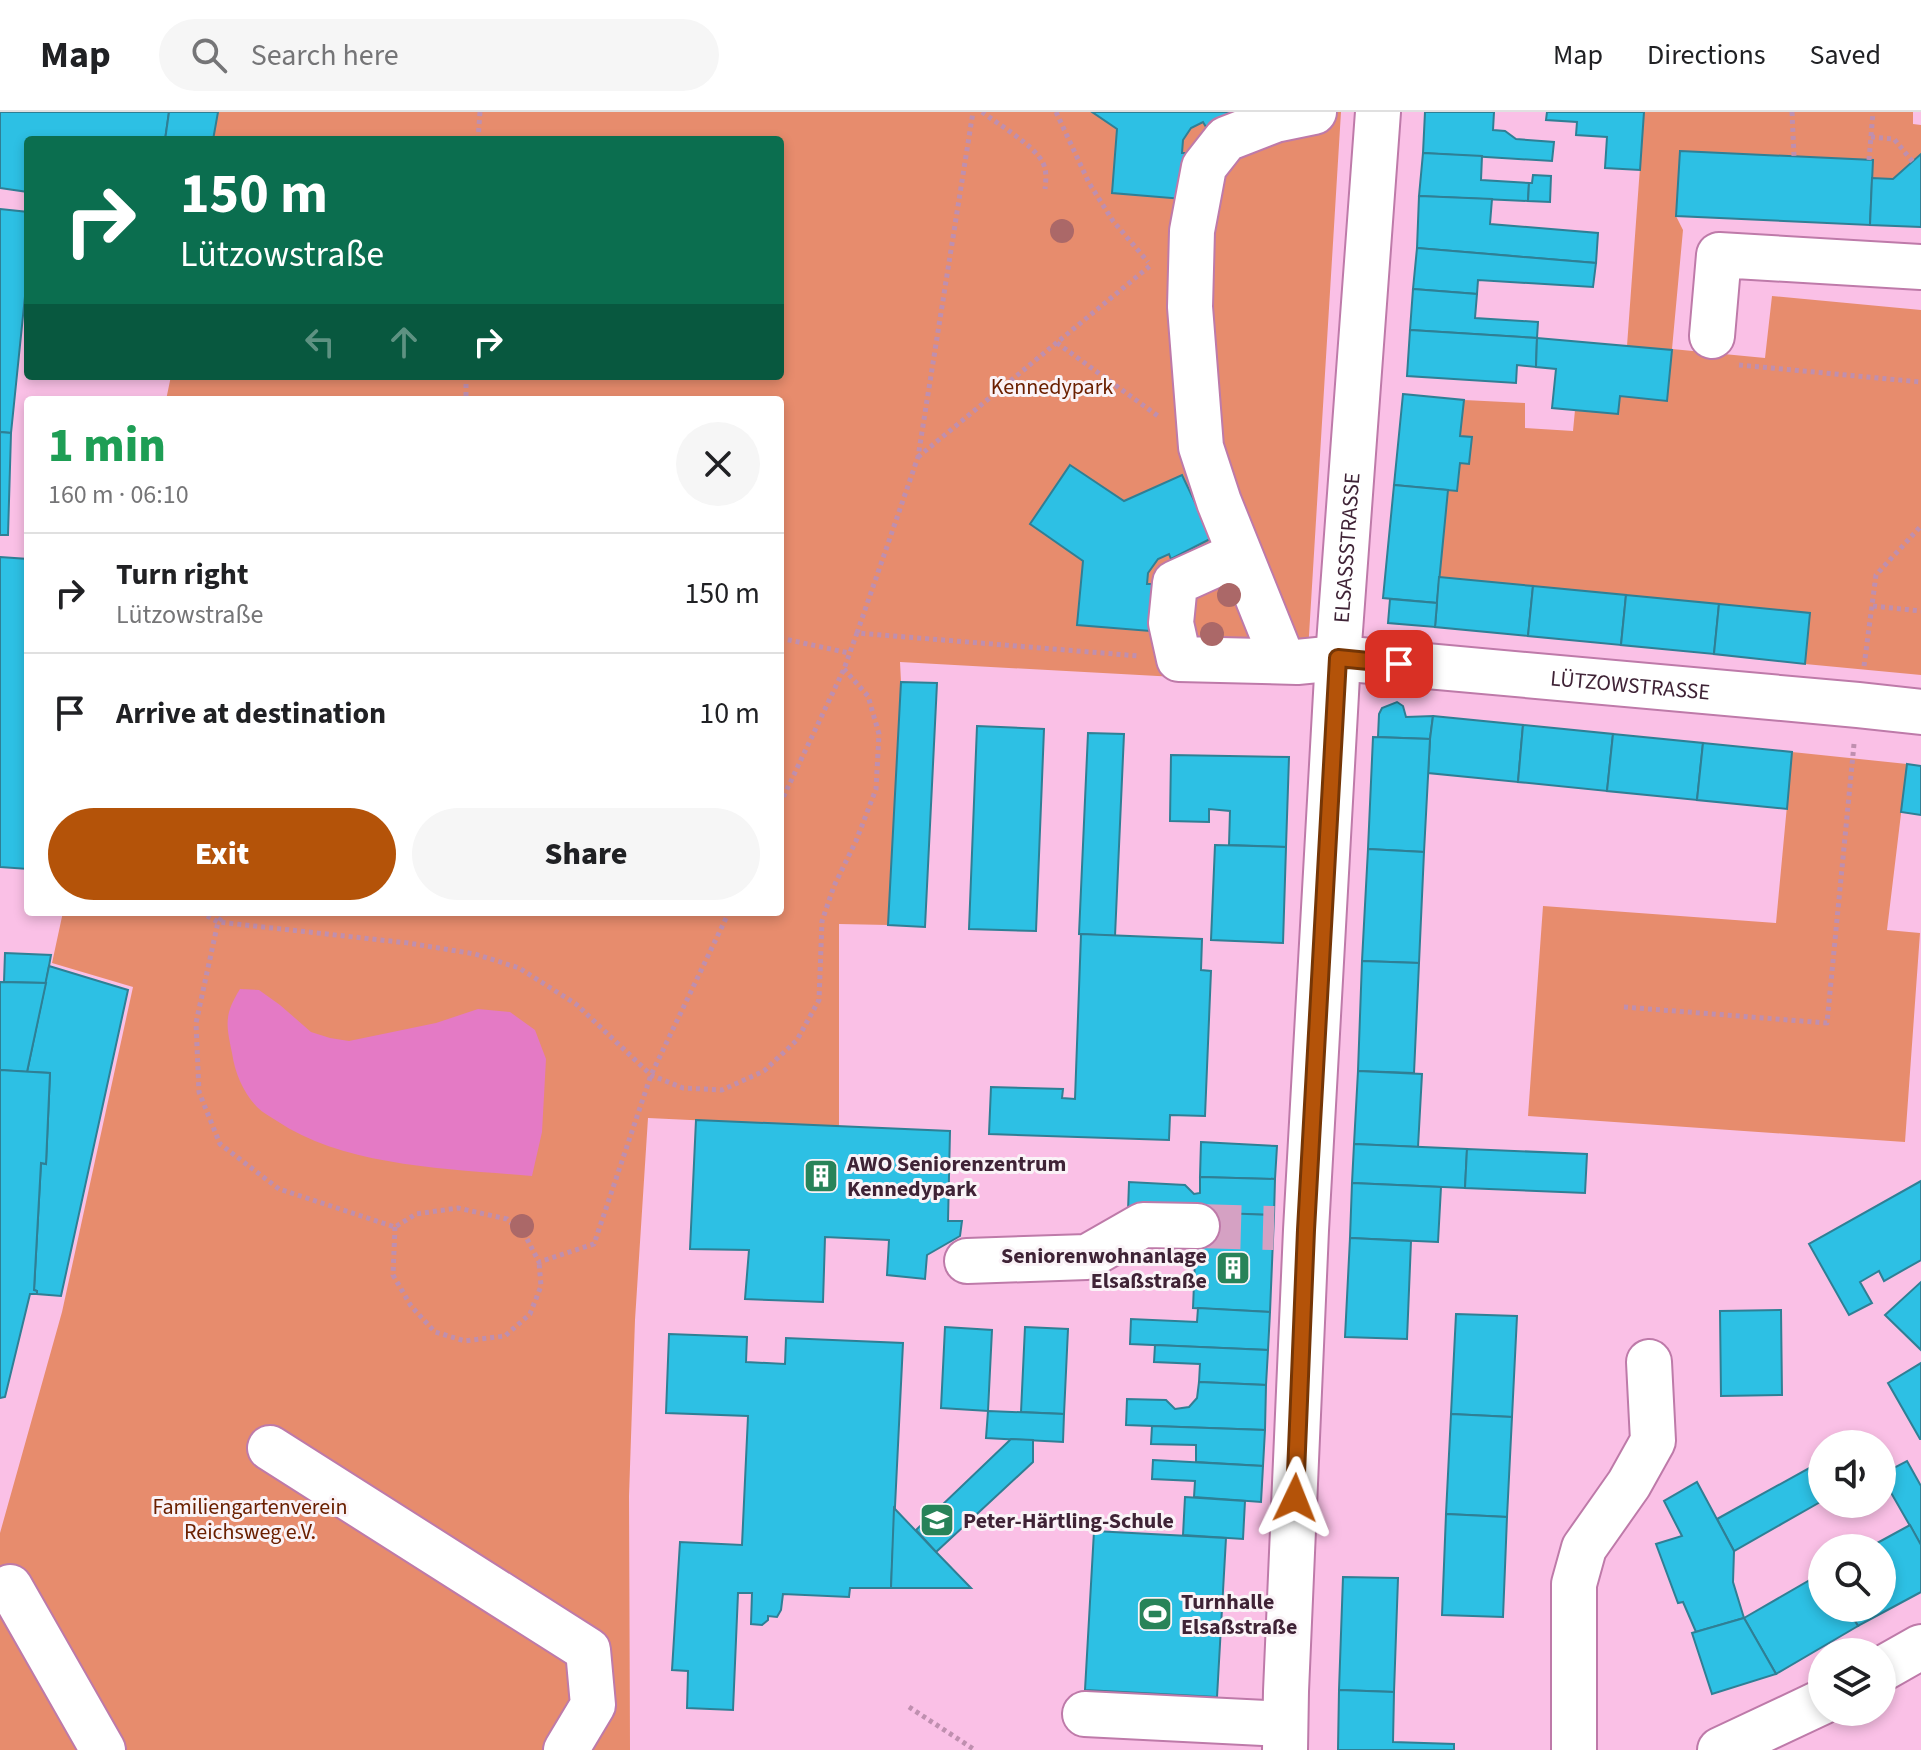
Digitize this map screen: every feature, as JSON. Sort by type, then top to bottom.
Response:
[{"type":"street","points":[[1283,661],[1219,502],[1201,447],[1190,307],[1192,231],[1204,167],[1226,139],[1275,120],[1314,112]]},
{"type":"street","name":"ELSASSSTRASSE","points":[[1285,1737],[1290,1229],[1338,658],[1378,112]]},
{"type":"street","points":[[1723,350],[1719,255],[1921,267]]},
{"type":"street","points":[[1179,659],[1171,623],[1175,583],[1239,554]]},
{"type":"street","name":"LÜTZOWSTRASSE","points":[[1179,659],[1297,662],[1338,658],[1921,712]]},
{"type":"street","points":[[967,1261],[1087,1257],[1143,1225],[1197,1226]]},
{"type":"street","points":[[1574,1750],[1574,1584],[1584,1548],[1629,1484],[1653,1441],[1649,1362]]},
{"type":"street","points":[[270,1448],[588,1650],[593,1705],[566,1750]]},
{"type":"street","points":[[10,1587],[103,1750]]},
{"type":"street","points":[[1896,1661],[1921,1647]]},
{"type":"street","points":[[1720,1750],[1808,1709]]},
{"type":"street","points":[[1085,1714],[1285,1737]]},
{"type":"path","points":[[478,136],[479,112]]},
{"type":"path","points":[[784,796],[844,669],[918,457],[973,112]]},
{"type":"path","points":[[982,112],[1034,151],[1043,163],[1045,189]]},
{"type":"path","points":[[1056,112],[1089,183],[1113,221],[1190,307]]},
{"type":"path","points":[[1792,112],[1794,156]]},
{"type":"path","points":[[1869,160],[1873,112]]},
{"type":"path","points":[[1871,137],[1894,139],[1913,162]]},
{"type":"path","points":[[918,457],[1192,231]]},
{"type":"path","points":[[1057,343],[1201,447]]},
{"type":"path","points":[[1723,350],[1921,382]]},
{"type":"path","points":[[1624,1007],[1827,1023],[1858,705],[1876,575],[1921,526]]},
{"type":"path","points":[[1873,606],[1921,611]]},
{"type":"path","points":[[857,633],[1179,659]]},
{"type":"path","points":[[784,639],[849,653]]},
{"type":"path","points":[[207,916],[218,922],[408,943],[475,954],[519,968],[576,1004],[651,1075],[683,1088],[722,1090],[764,1071],[797,1040],[819,1000],[822,921],[876,789],[879,734],[868,696],[844,669]]},
{"type":"path","points":[[223,916],[218,922],[196,1023],[199,1092],[220,1144],[279,1189],[395,1227],[416,1214],[458,1208],[507,1219],[526,1237],[539,1262],[541,1286],[530,1314],[505,1336],[465,1341],[435,1332],[411,1306],[393,1275],[395,1227]]},
{"type":"path","points":[[539,1262],[594,1244],[651,1075],[727,916]]},
{"type":"path","points":[[909,1707],[975,1750]]},
{"type":"green space","name":"Kennedypark","points":[[218,112],[1341,112],[1306,684],[900,662],[888,925],[839,924],[839,1127],[648,1118],[635,1320],[629,1496],[630,1750],[0,1750],[0,1533],[62,1312],[133,987],[52,963],[62,916],[784,916],[784,396],[167,396],[170,380],[784,380],[784,136],[214,136]]},
{"type":"green space","points":[[1644,112],[1913,112],[1913,124],[1921,125],[1921,154],[1893,179],[1872,178],[1869,160],[1680,151],[1676,216],[1683,230],[1672,349],[1765,358],[1772,296],[1921,310],[1921,675],[1805,664],[1810,613],[1439,577],[1448,490],[1457,491],[1460,463],[1469,463],[1472,437],[1460,436],[1464,400],[1525,403],[1525,428],[1573,431],[1575,410],[1620,396],[1667,400],[1672,350],[1627,346]]},
{"type":"green space","points":[[1792,752],[1907,764],[1887,930],[1920,933],[1905,1142],[1528,1116],[1543,906],[1776,923]]},
{"type":"shaded area","points":[[240,989],[259,990],[311,1032],[349,1041],[436,1023],[478,1009],[510,1012],[535,1030],[546,1059],[542,1132],[532,1176],[434,1168],[366,1157],[304,1136],[267,1115],[248,1095],[233,1060],[228,1020]]},
{"type":"building","points":[[0,112],[169,112],[166,136],[24,136],[24,191],[0,188]]},
{"type":"building","points":[[169,112],[218,112],[214,136],[166,136]]},
{"type":"building","points":[[1092,112],[1237,112],[1206,127],[1203,122],[1191,128],[1183,140],[1182,153],[1187,153],[1183,199],[1112,193],[1117,129]]},
{"type":"building","points":[[1425,112],[1494,112],[1493,130],[1505,131],[1516,139],[1554,142],[1552,161],[1423,153]]},
{"type":"building","points":[[1547,112],[1644,112],[1640,170],[1605,168],[1607,137],[1576,135],[1577,122],[1546,120]]},
{"type":"building","points":[[1680,151],[1873,160],[1870,225],[1676,216]]},
{"type":"building","points":[[1423,153],[1482,156],[1481,180],[1529,183],[1528,201],[1419,196]]},
{"type":"building","points":[[1921,154],[1921,227],[1870,225],[1872,178],[1893,179]]},
{"type":"building","points":[[1533,175],[1551,176],[1550,202],[1528,201],[1529,183],[1532,183]]},
{"type":"building","points":[[1419,196],[1492,199],[1490,224],[1598,233],[1596,263],[1417,248]]},
{"type":"building","points":[[0,209],[24,212],[24,306],[11,433],[0,432]]},
{"type":"building","points":[[1417,248],[1596,263],[1593,287],[1478,280],[1477,294],[1413,289]]},
{"type":"building","points":[[1413,289],[1477,294],[1475,318],[1538,322],[1537,338],[1410,330]]},
{"type":"building","points":[[1410,330],[1537,338],[1536,367],[1517,365],[1516,383],[1407,376]]},
{"type":"building","points":[[1537,338],[1672,350],[1667,401],[1620,396],[1618,414],[1552,408],[1556,369],[1536,367]]},
{"type":"building","points":[[1403,394],[1464,400],[1460,436],[1472,437],[1469,464],[1460,463],[1457,491],[1394,485]]},
{"type":"building","points":[[0,432],[11,433],[8,535],[0,535]]},
{"type":"building","points":[[1070,465],[1124,501],[1182,475],[1212,538],[1171,559],[1169,554],[1158,559],[1148,573],[1147,584],[1154,584],[1150,631],[1077,625],[1083,561],[1030,524]]},
{"type":"building","points":[[1394,485],[1448,490],[1437,603],[1383,598]]},
{"type":"building","points":[[0,557],[24,559],[24,869],[0,867]]},
{"type":"building","points":[[1439,577],[1533,586],[1528,636],[1435,627]]},
{"type":"building","points":[[1533,586],[1626,595],[1621,645],[1528,636]]},
{"type":"building","points":[[1626,595],[1719,604],[1714,654],[1621,645]]},
{"type":"building","points":[[1390,599],[1437,603],[1435,627],[1388,623]]},
{"type":"building","points":[[1719,604],[1810,613],[1805,664],[1714,654]]},
{"type":"building","points":[[901,682],[937,683],[925,927],[888,925]]},
{"type":"building","points":[[1397,702],[1403,706],[1406,717],[1433,716],[1430,739],[1378,737],[1382,708]]},
{"type":"building","points":[[1433,716],[1523,725],[1518,782],[1428,773]]},
{"type":"building","points":[[1523,725],[1613,734],[1607,791],[1518,782]]},
{"type":"building","points":[[977,726],[1044,729],[1036,931],[969,929]]},
{"type":"building","points":[[1088,733],[1124,734],[1115,936],[1079,934]]},
{"type":"building","points":[[1613,734],[1703,743],[1697,800],[1607,791]]},
{"type":"building","points":[[1373,737],[1430,739],[1424,852],[1368,849]]},
{"type":"building","points":[[1703,743],[1792,752],[1787,809],[1697,800]]},
{"type":"building","points":[[1171,755],[1289,757],[1286,847],[1229,845],[1230,811],[1209,809],[1209,822],[1170,821]]},
{"type":"building","points":[[1907,764],[1921,766],[1921,815],[1901,812]]},
{"type":"building","points":[[1215,845],[1286,847],[1283,943],[1211,940]]},
{"type":"building","points":[[1368,849],[1424,852],[1419,963],[1362,961]]},
{"type":"building","points":[[1081,934],[1202,939],[1201,970],[1211,971],[1205,1116],[1170,1115],[1169,1140],[989,1134],[991,1087],[1063,1089],[1062,1098],[1075,1099]]},
{"type":"building","points":[[5,953],[51,955],[46,983],[4,982]]},
{"type":"building","points":[[1362,961],[1419,963],[1414,1073],[1358,1071]]},
{"type":"building","points":[[49,966],[128,990],[61,1296],[37,1294],[34,1290],[41,1163],[46,1164],[50,1073],[27,1072]]},
{"type":"building","points":[[0,982],[46,983],[27,1072],[0,1070]]},
{"type":"building","points":[[0,1070],[50,1073],[46,1164],[41,1163],[34,1290],[37,1294],[30,1294],[5,1397],[0,1398]]},
{"type":"building","points":[[1358,1071],[1422,1074],[1418,1147],[1354,1144]]},
{"type":"building","name":"AWO Seniorenzentrum Kennedypark","points":[[696,1120],[950,1131],[948,1221],[962,1221],[960,1236],[927,1255],[925,1279],[887,1275],[889,1240],[825,1237],[823,1302],[745,1299],[749,1250],[690,1249]]},
{"type":"building","points":[[1201,1142],[1277,1146],[1275,1179],[1200,1177]]},
{"type":"building","points":[[1354,1144],[1467,1149],[1465,1188],[1352,1183]]},
{"type":"building","points":[[1467,1149],[1587,1154],[1585,1193],[1465,1188]]},
{"type":"building","points":[[1200,1177],[1275,1179],[1274,1215],[1128,1211],[1129,1182],[1185,1185],[1194,1194],[1200,1193]]},
{"type":"building","points":[[1921,1181],[1921,1260],[1884,1281],[1879,1271],[1860,1282],[1872,1303],[1849,1315],[1809,1244]]},
{"type":"building","points":[[1352,1183],[1441,1187],[1438,1242],[1350,1238]]},
{"type":"building","name":"Seniorenwohnanlage Elsaßstraße","points":[[1197,1212],[1274,1215],[1270,1312],[1193,1308]]},
{"type":"building","points":[[1350,1238],[1411,1241],[1407,1339],[1345,1337]]},
{"type":"building","points":[[1921,1282],[1921,1350],[1885,1315]]},
{"type":"building","points":[[1198,1308],[1270,1312],[1268,1350],[1130,1344],[1131,1319],[1197,1322]]},
{"type":"building","points":[[1781,1310],[1782,1395],[1721,1396],[1720,1311]]},
{"type":"building","points":[[1456,1314],[1517,1316],[1512,1417],[1451,1414]]},
{"type":"building","points":[[945,1327],[992,1330],[988,1411],[941,1408]]},
{"type":"building","points":[[1025,1327],[1068,1329],[1064,1414],[1021,1412]]},
{"type":"building","points":[[669,1334],[747,1337],[746,1362],[785,1364],[786,1338],[903,1343],[891,1588],[850,1588],[849,1597],[783,1594],[777,1617],[768,1616],[762,1625],[751,1624],[752,1593],[738,1593],[733,1710],[687,1708],[688,1671],[672,1670],[680,1542],[742,1545],[748,1416],[666,1413]]},
{"type":"building","points":[[1155,1345],[1268,1350],[1266,1385],[1199,1382],[1200,1364],[1154,1362]]},
{"type":"building","points":[[1921,1363],[1921,1439],[1920,1439],[1888,1383]]},
{"type":"building","points":[[1199,1382],[1266,1385],[1265,1430],[1126,1425],[1127,1399],[1166,1400],[1175,1409],[1189,1407],[1197,1398]]},
{"type":"building","points":[[988,1411],[1064,1414],[1063,1442],[986,1438]]},
{"type":"building","points":[[1451,1414],[1512,1417],[1507,1517],[1446,1514]]},
{"type":"building","points":[[1152,1426],[1265,1430],[1263,1466],[1196,1462],[1196,1445],[1151,1444]]},
{"type":"building","points":[[1011,1439],[1033,1440],[1033,1462],[936,1552],[916,1530]]},
{"type":"building","points":[[1153,1460],[1263,1466],[1261,1502],[1194,1497],[1195,1481],[1152,1479]]},
{"type":"building","points":[[1907,1461],[1921,1486],[1921,1545],[1896,1501],[1896,1467]]},
{"type":"building","points":[[1808,1469],[1808,1509],[1734,1551],[1717,1519]]},
{"type":"building","points":[[1697,1482],[1734,1551],[1733,1582],[1744,1618],[1696,1632],[1683,1602],[1678,1603],[1656,1544],[1682,1536],[1664,1501]]},
{"type":"building","points":[[1185,1497],[1245,1501],[1243,1539],[1183,1535]]},
{"type":"building","points":[[894,1508],[936,1552],[971,1588],[891,1588]]},
{"type":"building","points":[[1446,1514],[1507,1517],[1503,1617],[1442,1615]]},
{"type":"building","points":[[1910,1525],[1921,1545],[1921,1592],[1896,1605],[1896,1534],[1894,1534]]},
{"type":"building","name":"Turnhalle Elsaßstraße","points":[[1094,1531],[1226,1538],[1217,1697],[1085,1690]]},
{"type":"building","points":[[1343,1577],[1398,1578],[1394,1692],[1339,1690]]},
{"type":"building","points":[[1808,1581],[1808,1622],[1856,1622],[1858,1626],[1838,1638],[1808,1638],[1808,1655],[1776,1674],[1744,1618]]},
{"type":"building","points":[[1744,1618],[1776,1674],[1712,1694],[1692,1633]]},
{"type":"building","points":[[1339,1690],[1394,1692],[1393,1742],[1454,1744],[1454,1750],[1338,1750]]},
{"type":"tunnel","points":[[1197,1226],[1274,1228]]},
{"type":"place","name":"AWO Seniorenzentrum Kennedypark","points":[[821,1176]]},
{"type":"place","name":"Seniorenwohnanlage Elsaßstraße","points":[[1233,1268]]},
{"type":"place","name":"Peter-Härtling-Schule","points":[[937,1520]]},
{"type":"place","name":"Turnhalle Elsaßstraße","points":[[1155,1614]]},
{"type":"route","points":[[1295,1498],[1306,1230],[1338,658],[1399,664]]},
{"type":"park label","name":"Familiengartenverein Reichsweg e.V.","points":[[250,1518]]}]
